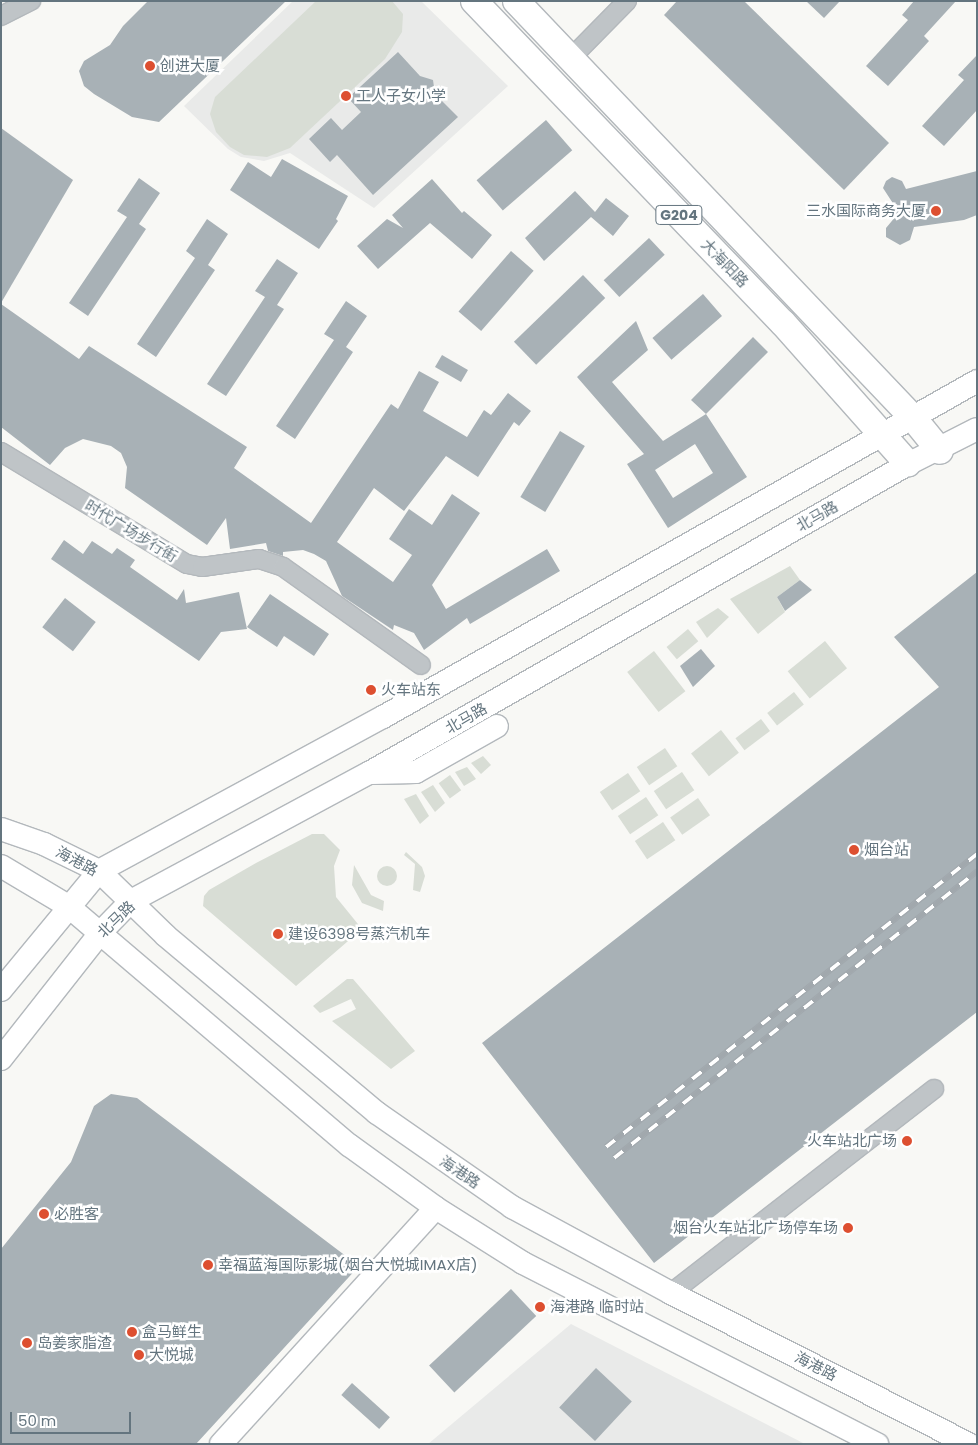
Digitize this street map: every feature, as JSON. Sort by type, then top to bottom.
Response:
[{"type":"highway","name":"大海阳路","points":[[474,1],[782,323],[878,435],[908,464]]},
{"type":"highway","name":"大海阳路","points":[[516,1],[914,419],[940,451]]},
{"type":"main road","points":[[1,990],[68,906],[99,871],[654,566],[878,435],[914,419],[977,381]]},
{"type":"main road","name":"北马路","points":[[1,1058],[100,933],[131,901],[369,773],[908,464],[940,451],[977,429]]},
{"type":"main road","points":[[369,773],[416,772],[497,726]]},
{"type":"main road","name":"海港路","points":[[1,829],[44,844],[99,871],[166,936],[377,1113],[512,1207],[671,1293],[969,1444]]},
{"type":"main road","points":[[1,866],[68,906],[349,1145],[436,1208],[523,1263],[877,1444]]},
{"type":"main road","points":[[221,1444],[436,1208]]},
{"type":"street","points":[[1,16],[31,1]]},
{"type":"street","points":[[571,58],[627,1]]},
{"type":"street","name":"时代广场步行街","points":[[1,452],[158,549],[188,564],[202,568],[258,559],[284,568],[421,665]]},
{"type":"street","points":[[671,1293],[934,1090]]},
{"type":"shaded area","name":"工人子女小学","points":[[293,1],[421,1],[508,86],[374,208],[290,153],[264,161],[241,157],[228,149],[184,106]]},
{"type":"shaded area","points":[[316,1],[392,1],[403,14],[402,32],[385,59],[290,148],[267,157],[244,155],[230,147],[216,132],[210,114],[215,97]]},
{"type":"shaded area","points":[[790,566],[800,580],[777,597],[785,612],[758,634],[730,599]]},
{"type":"shaded area","points":[[718,608],[729,617],[707,638],[696,622]]},
{"type":"shaded area","points":[[688,629],[698,641],[677,659],[667,647]]},
{"type":"shaded area","points":[[825,641],[847,668],[810,698],[788,671]]},
{"type":"shaded area","points":[[654,651],[685,691],[659,712],[627,672]]},
{"type":"shaded area","points":[[794,692],[804,705],[777,726],[767,713]]},
{"type":"shaded area","points":[[761,719],[770,731],[744,750],[735,738]]},
{"type":"shaded area","points":[[721,730],[739,753],[709,776],[691,753]]},
{"type":"shaded area","points":[[665,748],[677,766],[649,785],[637,767]]},
{"type":"shaded area","points":[[483,756],[491,765],[481,774],[471,763]]},
{"type":"shaded area","points":[[467,767],[476,779],[464,786],[455,772]]},
{"type":"shaded area","points":[[682,772],[694,790],[666,809],[654,791]]},
{"type":"shaded area","points":[[628,773],[640,791],[612,810],[600,792]]},
{"type":"shaded area","points":[[450,775],[461,790],[450,799],[439,783]]},
{"type":"shaded area","points":[[433,785],[445,803],[435,812],[421,792]]},
{"type":"shaded area","points":[[416,794],[429,816],[420,824],[404,799]]},
{"type":"shaded area","points":[[646,797],[658,815],[630,834],[618,816]]},
{"type":"shaded area","points":[[698,798],[710,815],[682,835],[670,818]]},
{"type":"shaded area","points":[[663,822],[675,840],[647,859],[635,841]]},
{"type":"shaded area","points":[[312,834],[324,834],[340,850],[334,866],[336,897],[362,929],[296,986],[203,906],[204,896],[209,890],[256,863]]},
{"type":"shaded area","points":[[406,852],[422,867],[425,876],[420,892],[413,890],[415,864],[404,855]]},
{"type":"shaded area","points":[[354,865],[371,895],[384,901],[383,911],[362,903],[352,885]]},
{"type":"shaded area","points":[[387,866],[394,869],[397,876],[394,883],[387,886],[380,883],[377,876],[380,869]]},
{"type":"shaded area","points":[[347,979],[353,979],[415,1051],[391,1069],[332,1021],[356,1009],[351,999],[320,1013],[313,1006]]},
{"type":"shaded area","points":[[571,1324],[805,1444],[428,1444]]},
{"type":"building","name":"创进大厦","points":[[148,1],[286,1],[159,122],[132,117],[94,94],[84,86],[79,71],[84,61],[110,45],[123,26]]},
{"type":"building","points":[[677,1],[744,1],[889,143],[844,190],[664,15]]},
{"type":"building","points":[[806,1],[840,1],[824,18]]},
{"type":"building","points":[[914,1],[956,1],[924,36],[929,41],[888,86],[866,66],[908,20],[902,15]]},
{"type":"building","points":[[398,52],[420,76],[433,80],[435,94],[458,117],[373,195],[337,155],[330,162],[309,139],[331,118],[342,130],[361,112],[348,98]]},
{"type":"building","points":[[977,55],[977,110],[944,146],[922,126],[964,80],[958,75]]},
{"type":"building","points":[[546,120],[572,150],[503,211],[477,180]]},
{"type":"building","points":[[1,128],[73,180],[1,303]]},
{"type":"building","points":[[282,159],[348,196],[336,219],[338,221],[319,249],[230,190],[248,162],[271,177]]},
{"type":"building","name":"三水国际商务大厦","points":[[977,171],[977,215],[964,220],[914,227],[910,240],[900,245],[886,237],[886,228],[896,216],[896,208],[883,188],[886,181],[892,177],[902,181],[906,189]]},
{"type":"building","points":[[139,178],[160,193],[139,224],[146,229],[88,316],[69,303],[127,217],[117,211]]},
{"type":"building","points":[[432,179],[462,213],[464,211],[492,235],[472,259],[430,223],[378,269],[357,246],[387,219],[403,228],[392,215]]},
{"type":"building","points":[[575,191],[595,212],[606,198],[629,216],[613,236],[591,217],[544,261],[525,238]]},
{"type":"building","points":[[207,219],[228,234],[208,265],[215,270],[156,357],[137,344],[195,258],[186,251]]},
{"type":"building","points":[[649,238],[665,255],[619,297],[604,280]]},
{"type":"building","points":[[511,251],[534,271],[481,331],[459,311]]},
{"type":"building","points":[[277,259],[298,273],[277,305],[284,309],[226,396],[207,384],[265,297],[255,291]]},
{"type":"building","points":[[583,275],[605,298],[536,365],[514,342]]},
{"type":"building","points":[[703,294],[722,316],[671,360],[652,338]]},
{"type":"building","points":[[346,301],[367,316],[346,347],[353,352],[295,439],[276,426],[334,340],[324,334]]},
{"type":"building","points":[[1,304],[79,359],[89,346],[247,447],[234,468],[311,523],[391,404],[398,409],[419,371],[439,382],[423,411],[467,437],[484,410],[491,415],[508,393],[531,411],[519,426],[514,422],[478,477],[446,456],[404,511],[374,488],[337,542],[393,582],[412,555],[389,539],[409,509],[432,525],[452,494],[480,513],[432,585],[446,609],[547,549],[560,571],[470,624],[467,618],[424,650],[414,633],[394,625],[393,630],[342,596],[326,561],[314,554],[303,550],[283,552],[283,556],[268,551],[266,543],[230,549],[226,518],[207,545],[125,488],[127,467],[121,453],[111,446],[83,439],[65,448],[50,465],[1,427]]},
{"type":"building","points":[[636,321],[648,350],[612,382],[663,441],[706,414],[747,477],[668,528],[627,464],[644,454],[577,377]],"holes":[[[695,444],[713,473],[673,498],[655,470]]]},
{"type":"building","points":[[753,337],[768,352],[706,414],[691,400]]},
{"type":"building","points":[[442,355],[468,370],[461,382],[435,367]]},
{"type":"building","points":[[560,431],[585,446],[545,512],[520,497]]},
{"type":"building","points":[[64,540],[83,554],[92,541],[112,554],[117,548],[135,560],[130,567],[177,600],[184,589],[186,603],[239,592],[247,629],[221,632],[199,661],[51,559]]},
{"type":"building","name":"烟台站","points":[[977,572],[977,1012],[654,1263],[482,1043],[939,687],[894,637]]},
{"type":"building","points":[[800,580],[812,590],[785,611],[777,597]]},
{"type":"building","points":[[270,594],[329,634],[314,656],[284,636],[277,647],[247,627]]},
{"type":"building","points":[[65,598],[96,622],[73,651],[42,627]]},
{"type":"building","points":[[701,649],[715,666],[693,687],[680,666]]},
{"type":"building","name":"大悦城","points":[[111,1094],[137,1098],[359,1266],[196,1444],[1,1444],[1,1249],[71,1162],[94,1106]]},
{"type":"building","points":[[511,1289],[536,1316],[454,1392],[429,1365]]},
{"type":"building","points":[[596,1368],[632,1401],[595,1441],[559,1407]]},
{"type":"building","points":[[352,1383],[390,1417],[379,1429],[341,1395]]},
{"type":"railway","points":[[606,1147],[977,854]]},
{"type":"railway","points":[[614,1158],[977,871]]},
{"type":"place","name":"创进大厦","points":[[150,66]]},
{"type":"place","name":"工人子女小学","points":[[346,96]]},
{"type":"place","name":"三水国际商务大厦","points":[[936,211]]},
{"type":"place","name":"火车站东","points":[[371,690]]},
{"type":"place","name":"烟台站","points":[[854,850]]},
{"type":"place","name":"建设6398号蒸汽机车","points":[[278,934]]},
{"type":"place","name":"火车站北广场","points":[[907,1141]]},
{"type":"place","name":"必胜客","points":[[44,1214]]},
{"type":"place","name":"烟台火车站北广场停车场","points":[[848,1228]]},
{"type":"place","name":"幸福蓝海国际影城(烟台大悦城IMAX店)","points":[[208,1265]]},
{"type":"place","name":"海港路 临时站","points":[[540,1307]]},
{"type":"place","name":"盒马鲜生","points":[[132,1332]]},
{"type":"place","name":"岛姜家脂渣","points":[[27,1343]]},
{"type":"place","name":"大悦城","points":[[139,1355]]}]
